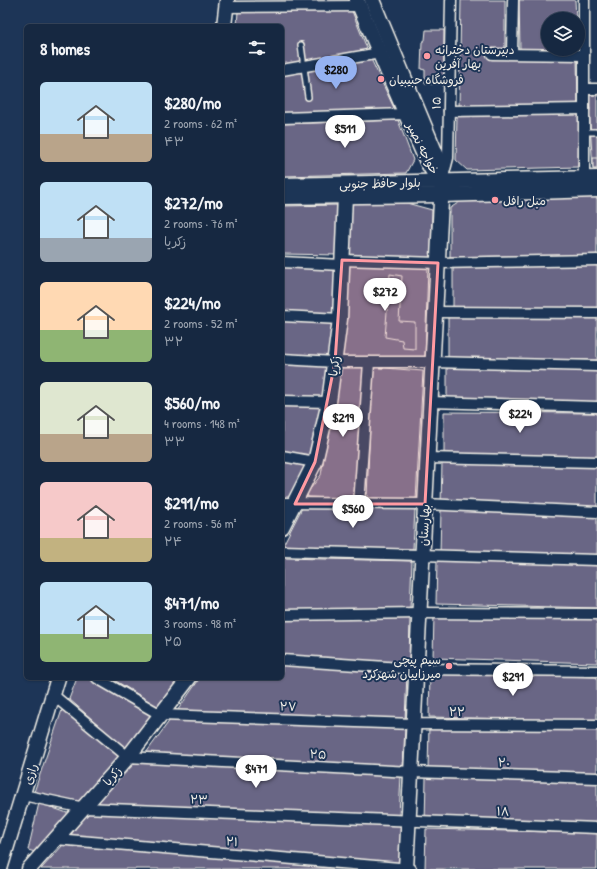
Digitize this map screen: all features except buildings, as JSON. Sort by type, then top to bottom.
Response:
[{"type":"main road","name":"خواجه نصیر","points":[[363,2],[380,53],[406,114],[434,163]]},
{"type":"main road","name":"خواجه نصیر","points":[[363,2],[434,163],[434,174],[442,188]]},
{"type":"main road","points":[[224,24],[227,4]]},
{"type":"main road","name":"بلوار حافظ جنوبی","points":[[284,197],[344,195],[590,178]]},
{"type":"main road","name":"بلوار حافظ جنوبی","points":[[284,185],[597,190]]},
{"type":"main road","name":"بهارستان","points":[[406,869],[442,188]]},
{"type":"main road","name":"زکریا","points":[[284,521],[289,503],[315,462],[329,402],[340,319],[344,195]]},
{"type":"main road","name":"رازی","points":[[0,869],[57,680]]},
{"type":"main road","name":"زکریا","points":[[29,869],[128,757],[187,680]]},
{"type":"street","name":"۱۵","points":[[442,188],[448,158],[451,0]]},
{"type":"street","points":[[512,53],[513,0]]},
{"type":"street","points":[[584,0],[584,12]]},
{"type":"street","points":[[227,4],[363,2]]},
{"type":"street","points":[[284,70],[380,53]]},
{"type":"street","points":[[492,54],[541,54]]},
{"type":"street","points":[[584,56],[584,132],[590,178]]},
{"type":"street","points":[[584,89],[597,89]]},
{"type":"street","points":[[449,111],[584,109]]},
{"type":"street","points":[[284,118],[406,114]]},
{"type":"street","points":[[284,262],[438,263],[597,260]]},
{"type":"street","points":[[435,312],[597,313]]},
{"type":"street","points":[[284,316],[340,319]]},
{"type":"street","points":[[284,359],[335,362],[432,362],[597,366]]},
{"type":"street","points":[[358,504],[369,362]]},
{"type":"street","points":[[284,401],[329,402]]},
{"type":"street","points":[[430,402],[597,407]]},
{"type":"street","points":[[284,456],[315,462]]},
{"type":"street","points":[[427,458],[597,462]]},
{"type":"street","points":[[289,503],[425,504],[597,512]]},
{"type":"street","points":[[284,551],[597,560]]},
{"type":"street","points":[[284,615],[419,613],[597,614]]},
{"type":"street","points":[[284,660],[416,669],[597,671]]},
{"type":"street","points":[[100,680],[161,715]]},
{"type":"street","points":[[53,695],[128,757]]},
{"type":"street","name":"۲۷","points":[[161,715],[413,724]]},
{"type":"street","name":"۲۲","points":[[413,724],[597,725]]},
{"type":"street","name":"۲۵","points":[[128,757],[411,772]]},
{"type":"street","name":"۲۰","points":[[411,772],[597,778]]},
{"type":"street","name":"۲۳","points":[[23,795],[84,808],[408,821]]},
{"type":"street","name":"۱۸","points":[[408,821],[597,828]]},
{"type":"street","name":"۲۱","points":[[56,839],[411,869]]},
{"type":"lane","points":[[301,45],[308,97]]},
{"type":"lane","points":[[584,132],[597,132]]},
{"type":"highlighted area","points":[[342,260],[438,263],[425,504],[295,504],[315,462],[335,362]]},
{"type":"place","name":"دبیرستان دخترانه بهار آفرین","points":[[427,56]]},
{"type":"place","name":"فروشگاه حبیبیان","points":[[381,79]]},
{"type":"place","name":"مبل رافل","points":[[495,200]]},
{"type":"place","name":"سیم پیچی میرزاییان شهرکرد","points":[[449,666]]}]
